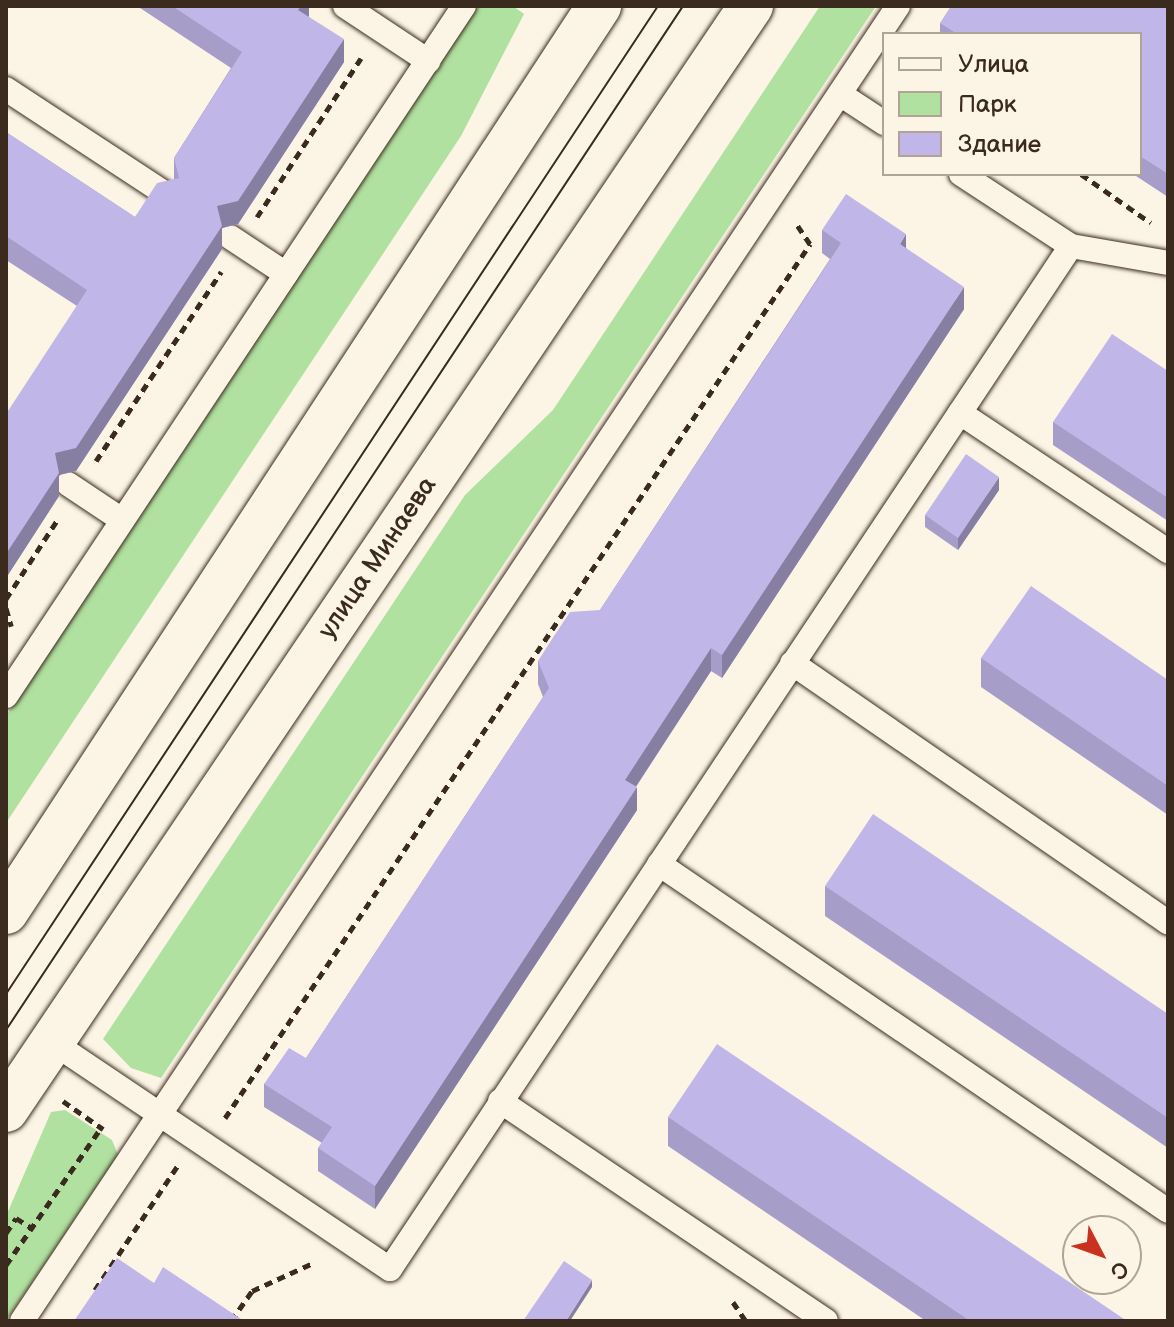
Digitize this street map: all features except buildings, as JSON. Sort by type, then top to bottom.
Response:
[{"type":"main road","points":[[6,912],[599,6]]},
{"type":"main road","name":"улица Минаева","points":[[6,1110],[751,6]]},
{"type":"lane","points":[[345,6],[428,61]]},
{"type":"lane","points":[[6,696],[464,6]]},
{"type":"lane","points":[[22,1321],[898,6]]},
{"type":"lane","points":[[6,89],[166,194]]},
{"type":"lane","points":[[840,94],[882,122]]},
{"type":"lane","points":[[964,176],[1071,246],[1168,263]]},
{"type":"lane","points":[[235,240],[286,274]]},
{"type":"lane","points":[[52,1042],[390,1269],[1071,246]]},
{"type":"lane","points":[[960,413],[1168,551]]},
{"type":"lane","points":[[72,487],[122,520]]},
{"type":"lane","points":[[792,663],[1168,922]]},
{"type":"lane","points":[[659,864],[1168,1211]]},
{"type":"lane","points":[[500,1101],[826,1321]]},
{"type":"path","points":[[6,599],[72,487],[235,240],[380,29]]},
{"type":"path","points":[[1084,176],[1156,226]]},
{"type":"path","points":[[91,1296],[202,1140],[810,244],[790,216]]},
{"type":"path","points":[[6,608],[6,634]]},
{"type":"path","points":[[63,1101],[138,1151]]},
{"type":"path","points":[[6,1265],[101,1128]]},
{"type":"path","points":[[6,1233],[16,1218],[32,1228]]},
{"type":"path","points":[[231,1321],[252,1291],[353,1245]]},
{"type":"path","points":[[116,1258],[130,1267]]},
{"type":"green space","points":[[478,6],[513,6],[524,14],[461,136],[6,823],[6,716]]},
{"type":"green space","points":[[820,6],[876,6],[161,1078],[131,1068],[103,1039],[465,495],[553,410]]},
{"type":"green space","points":[[65,1110],[112,1140],[118,1155],[6,1321],[6,1216],[51,1112]]},
{"type":"tram line","points":[[6,994],[658,6]]},
{"type":"tram line","points":[[6,1030],[683,6]]}]
